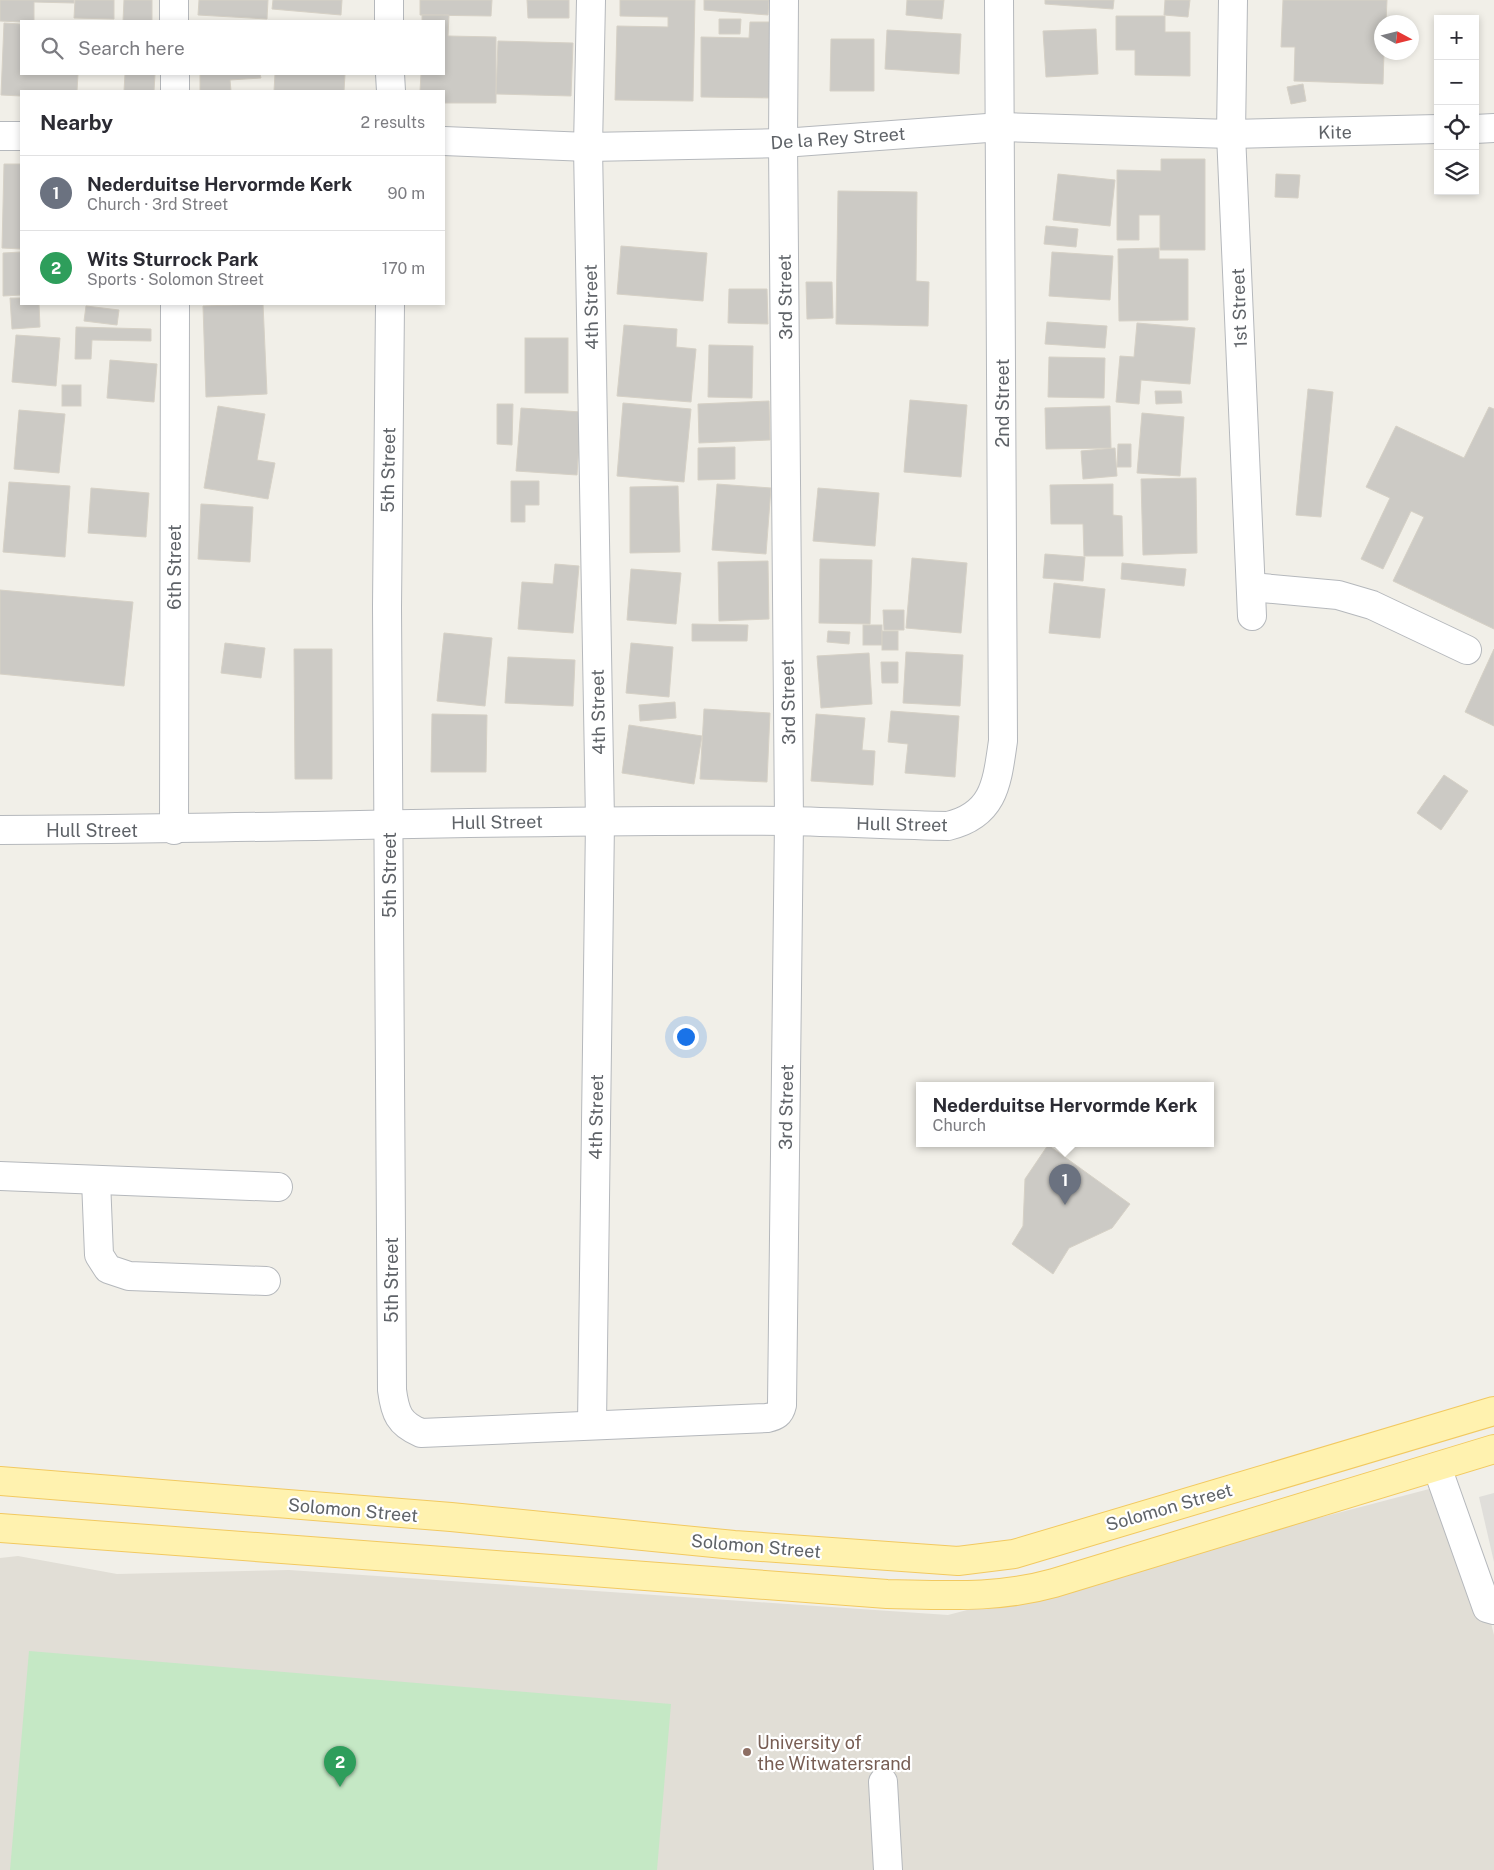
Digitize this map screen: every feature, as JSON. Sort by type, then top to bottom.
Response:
[{"type":"main road","name":"Solomon Street","points":[[0,1481],[451,1518],[734,1545],[958,1561],[1014,1554],[1494,1411]]},
{"type":"main road","points":[[0,1528],[887,1594],[974,1596],[1030,1589],[1494,1450]]},
{"type":"main road","points":[[0,1535],[28,1531]]},
{"type":"street","points":[[174,0],[174,20]]},
{"type":"street","points":[[389,0],[389,20]]},
{"type":"street","name":"4th Street","points":[[591,0],[588,147],[600,821],[592,1424]]},
{"type":"street","name":"3rd Street","points":[[592,1424],[767,1418],[775,1416],[780,1412],[782,1405],[789,821],[783,142],[784,0]]},
{"type":"street","name":"2nd Street","points":[[987,804],[994,790],[1003,741],[999,0]]},
{"type":"street","name":"1st Street","points":[[1233,0],[1232,134],[1252,616]]},
{"type":"street","points":[[175,75],[175,90]]},
{"type":"street","points":[[390,75],[391,90]]},
{"type":"street","name":"De la Rey Street","points":[[445,141],[588,147],[783,142],[1001,127],[1232,134]]},
{"type":"street","points":[[1479,129],[1494,128]]},
{"type":"street","name":"Kite","points":[[1232,134],[1434,130]]},
{"type":"street","points":[[0,136],[20,136]]},
{"type":"street","name":"6th Street","points":[[174,305],[174,830]]},
{"type":"street","name":"5th Street","points":[[390,305],[387,607],[392,1390],[396,1409],[404,1424],[422,1433],[592,1424]]},
{"type":"street","points":[[1251,587],[1338,595],[1372,605],[1467,650]]},
{"type":"street","name":"Hull Street","points":[[0,830],[174,830],[600,821],[789,821],[948,826],[959,824],[972,817],[987,804]]},
{"type":"street","points":[[0,1176],[278,1187]]},
{"type":"street","points":[[96,1180],[99,1255],[108,1269],[129,1276],[266,1281]]},
{"type":"street","points":[[1437,1467],[1487,1608],[1494,1610]]},
{"type":"street","points":[[883,1782],[888,1870]]},
{"type":"shaded area","name":"University of the Witwatersrand","points":[[1456,1482],[1494,1635],[1494,1870],[0,1870],[0,1558],[18,1556],[117,1574],[289,1570],[948,1615]]},
{"type":"shaded area","points":[[1494,1493],[1494,1562],[1479,1497]]},
{"type":"green space","points":[[29,1651],[671,1704],[657,1870],[10,1870]]},
{"type":"building","points":[[0,0],[74,0],[74,3],[34,2],[34,20],[20,20],[20,22],[0,21]]},
{"type":"building","points":[[75,0],[114,0],[114,19],[74,18]]},
{"type":"building","points":[[124,0],[152,0],[152,20],[123,20]]},
{"type":"building","points":[[199,0],[268,0],[267,19],[198,15]]},
{"type":"building","points":[[273,0],[342,0],[341,15],[272,9]]},
{"type":"building","points":[[420,0],[492,0],[491,16],[420,15]]},
{"type":"building","points":[[527,0],[569,0],[569,18],[528,18]]},
{"type":"building","points":[[620,0],[695,0],[693,101],[615,100],[617,26],[668,27],[668,17],[620,16]]},
{"type":"building","points":[[704,0],[769,0],[768,15],[704,10]]},
{"type":"building","points":[[907,0],[944,0],[942,19],[906,15]]},
{"type":"building","points":[[1045,0],[1114,0],[1113,9],[1045,4]]},
{"type":"building","points":[[1165,0],[1190,0],[1188,17],[1164,15]]},
{"type":"building","points":[[1283,0],[1387,0],[1386,15],[1374,15],[1374,60],[1384,60],[1383,84],[1294,81],[1295,47],[1281,47]]},
{"type":"building","points":[[422,15],[449,15],[448,36],[496,37],[496,103],[445,103],[445,90],[420,90],[421,75],[445,75],[445,20],[422,20]]},
{"type":"building","points":[[1116,16],[1165,16],[1165,32],[1190,32],[1190,76],[1135,75],[1135,50],[1116,50]]},
{"type":"building","points":[[719,19],[741,19],[740,34],[719,34]]},
{"type":"building","points":[[750,22],[774,22],[773,98],[701,97],[701,37],[749,38]]},
{"type":"building","points":[[4,23],[20,24],[20,75],[78,75],[77,90],[20,90],[20,96],[1,95]]},
{"type":"building","points":[[1096,29],[1098,74],[1046,77],[1043,31]]},
{"type":"building","points":[[887,30],[961,34],[959,74],[885,69]]},
{"type":"building","points":[[831,39],[874,39],[874,91],[830,91]]},
{"type":"building","points":[[498,41],[573,43],[571,96],[496,94]]},
{"type":"building","points":[[125,75],[155,75],[154,90],[124,90]]},
{"type":"building","points":[[200,75],[260,75],[261,78],[230,80],[231,90],[200,90]]},
{"type":"building","points":[[275,75],[345,75],[344,90],[274,90]]},
{"type":"building","points":[[1303,84],[1306,101],[1291,104],[1287,87]]},
{"type":"building","points":[[1161,159],[1205,159],[1205,250],[1160,250],[1160,215],[1139,215],[1139,240],[1117,240],[1117,170],[1161,171]]},
{"type":"building","points":[[4,164],[20,164],[20,249],[2,248]]},
{"type":"building","points":[[1058,174],[1115,180],[1110,226],[1053,220]]},
{"type":"building","points":[[1276,174],[1300,175],[1298,198],[1275,197]]},
{"type":"building","points":[[838,191],[917,192],[916,281],[929,282],[928,326],[836,324]]},
{"type":"building","points":[[1046,226],[1078,229],[1076,247],[1044,244]]},
{"type":"building","points":[[621,246],[707,253],[703,301],[617,294]]},
{"type":"building","points":[[1159,248],[1159,259],[1188,259],[1188,320],[1119,321],[1118,249]]},
{"type":"building","points":[[20,252],[20,295],[3,296],[3,253]]},
{"type":"building","points":[[1052,252],[1113,256],[1110,300],[1049,296]]},
{"type":"building","points":[[806,282],[832,282],[833,318],[807,319]]},
{"type":"building","points":[[729,289],[767,289],[768,324],[728,323]]},
{"type":"building","points":[[10,298],[20,298],[20,305],[39,305],[40,327],[12,329]]},
{"type":"building","points":[[263,305],[267,394],[206,397],[203,306]]},
{"type":"building","points":[[86,306],[119,310],[117,325],[84,321]]},
{"type":"building","points":[[1047,322],[1107,326],[1105,348],[1045,344]]},
{"type":"building","points":[[1137,323],[1195,328],[1190,384],[1141,380],[1139,404],[1116,402],[1120,356],[1134,357]]},
{"type":"building","points":[[624,325],[677,329],[676,347],[696,349],[691,402],[617,396]]},
{"type":"building","points":[[76,327],[151,329],[151,341],[92,340],[91,359],[75,359]]},
{"type":"building","points":[[16,335],[60,338],[56,386],[12,382]]},
{"type":"building","points":[[525,338],[568,338],[568,393],[525,393]]},
{"type":"building","points":[[709,345],[753,346],[752,398],[708,397]]},
{"type":"building","points":[[1049,357],[1105,358],[1104,398],[1048,397]]},
{"type":"building","points":[[110,360],[157,364],[154,402],[107,398]]},
{"type":"building","points":[[62,385],[81,385],[81,406],[62,406]]},
{"type":"building","points":[[1308,389],[1333,392],[1321,517],[1296,515]]},
{"type":"building","points":[[1155,391],[1181,391],[1182,403],[1156,404]]},
{"type":"building","points":[[910,400],[967,405],[961,477],[904,472]]},
{"type":"building","points":[[769,401],[770,440],[699,443],[698,404]]},
{"type":"building","points":[[623,403],[691,409],[684,482],[617,476]]},
{"type":"building","points":[[497,404],[513,404],[512,445],[497,444]]},
{"type":"building","points":[[218,406],[265,414],[257,460],[275,463],[268,499],[204,488]]},
{"type":"building","points":[[1110,406],[1111,448],[1046,449],[1045,408]]},
{"type":"building","points":[[1489,407],[1494,409],[1494,629],[1393,581],[1424,517],[1411,511],[1383,569],[1361,559],[1390,498],[1366,487],[1396,426],[1464,458]]},
{"type":"building","points":[[521,408],[581,412],[577,475],[516,471]]},
{"type":"building","points":[[19,410],[65,414],[59,473],[14,469]]},
{"type":"building","points":[[1142,413],[1184,417],[1180,476],[1137,473]]},
{"type":"building","points":[[1118,444],[1131,444],[1131,467],[1117,467]]},
{"type":"building","points":[[735,447],[735,479],[698,480],[698,448]]},
{"type":"building","points":[[1115,448],[1117,476],[1083,479],[1081,451]]},
{"type":"building","points":[[1196,478],[1197,553],[1143,555],[1141,479]]},
{"type":"building","points":[[511,481],[539,481],[539,505],[525,505],[525,522],[511,522]]},
{"type":"building","points":[[9,482],[70,486],[65,557],[3,552]]},
{"type":"building","points":[[717,484],[771,488],[766,554],[712,550]]},
{"type":"building","points":[[1113,484],[1113,515],[1122,516],[1123,556],[1084,556],[1083,524],[1051,524],[1050,485]]},
{"type":"building","points":[[678,486],[680,552],[630,553],[630,487]]},
{"type":"building","points":[[91,488],[149,493],[146,537],[88,533]]},
{"type":"building","points":[[818,488],[879,493],[875,546],[813,541]]},
{"type":"building","points":[[201,504],[253,507],[250,562],[198,559]]},
{"type":"building","points":[[1045,554],[1085,557],[1083,581],[1043,578]]},
{"type":"building","points":[[912,558],[967,563],[961,633],[906,628]]},
{"type":"building","points":[[820,559],[872,560],[870,624],[819,623]]},
{"type":"building","points":[[768,561],[769,619],[719,621],[718,562]]},
{"type":"building","points":[[1122,563],[1186,569],[1184,586],[1121,579]]},
{"type":"building","points":[[555,564],[579,566],[573,633],[518,629],[522,582],[553,584]]},
{"type":"building","points":[[631,569],[681,573],[676,624],[627,620]]},
{"type":"building","points":[[1054,583],[1105,589],[1100,638],[1049,633]]},
{"type":"building","points":[[0,590],[133,602],[124,686],[0,674]]},
{"type":"building","points":[[883,610],[904,610],[904,630],[884,630]]},
{"type":"building","points":[[692,624],[748,625],[747,641],[692,641]]},
{"type":"building","points":[[863,625],[882,625],[882,645],[863,645]]},
{"type":"building","points":[[828,631],[850,632],[849,644],[827,642]]},
{"type":"building","points":[[882,631],[898,631],[898,650],[882,650]]},
{"type":"building","points":[[444,633],[492,638],[485,706],[437,701]]},
{"type":"building","points":[[225,643],[265,648],[261,678],[221,673]]},
{"type":"building","points":[[631,643],[673,647],[669,697],[626,693]]},
{"type":"building","points":[[294,649],[332,649],[332,779],[295,779]]},
{"type":"building","points":[[1494,649],[1494,726],[1465,712]]},
{"type":"building","points":[[906,652],[963,655],[960,706],[903,703]]},
{"type":"building","points":[[869,653],[872,704],[821,708],[817,656]]},
{"type":"building","points":[[508,657],[575,660],[573,706],[505,703]]},
{"type":"building","points":[[881,662],[898,662],[898,683],[882,683]]},
{"type":"building","points":[[675,702],[676,718],[640,721],[639,705]]},
{"type":"building","points":[[704,709],[770,713],[767,782],[700,779]]},
{"type":"building","points":[[891,711],[959,716],[955,777],[905,773],[908,744],[888,742]]},
{"type":"building","points":[[432,714],[487,715],[486,772],[431,772]]},
{"type":"building","points":[[816,714],[865,718],[862,750],[875,751],[873,785],[811,781]]},
{"type":"building","points":[[629,725],[702,736],[694,784],[622,773]]},
{"type":"building","points":[[1444,775],[1468,791],[1441,830],[1417,813]]},
{"type":"building","points":[[1047,1147],[1051,1147],[1130,1204],[1112,1228],[1069,1248],[1053,1274],[1012,1244],[1023,1226],[1025,1179]]},
{"type":"place","name":"Nederduitse Hervormde Kerk","points":[[1065,1205]]},
{"type":"place","name":"University of the Witwatersrand","points":[[747,1752]]},
{"type":"place","name":"Wits Sturrock Park","points":[[340,1787]]}]
